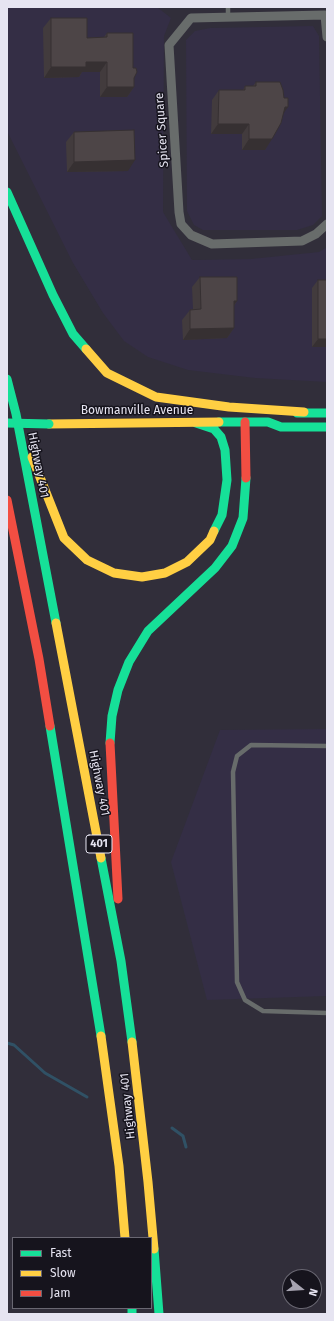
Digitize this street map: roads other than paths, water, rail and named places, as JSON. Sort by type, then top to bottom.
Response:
[{"type":"main road","points":[[7,192],[53,295],[73,334],[107,373],[156,397],[229,407],[304,412]]},
{"type":"main road","name":"Highway 401","points":[[7,379],[16,414],[121,961],[135,1064],[148,1182],[158,1314]]},
{"type":"main road","name":"Bowmanville Avenue","points":[[268,422],[281,415],[304,412],[327,413]]},
{"type":"main road","points":[[16,414],[64,538],[87,560],[107,570],[114,573],[142,577],[165,573],[187,562],[210,540],[222,515],[227,480],[225,450],[222,436],[214,429],[196,423]]},
{"type":"main road","points":[[121,961],[110,746],[112,716],[118,690],[129,662],[148,631],[215,568],[232,546],[243,518],[246,482],[245,422]]},
{"type":"main road","name":"Bowmanville Avenue","points":[[7,423],[268,422],[281,427],[327,427]]},
{"type":"main road","name":"Highway 401","points":[[7,500],[39,659],[102,1049],[119,1166],[126,1237]]},
{"type":"street","name":"Spicer Square","points":[[327,37],[326,11],[191,18],[169,45],[181,224],[191,235],[212,244],[302,241],[316,234],[327,224]]},
{"type":"lane","points":[[228,7],[228,17]]},
{"type":"lane","points":[[327,746],[251,745],[237,756],[233,772],[237,982],[245,1000],[263,1011],[327,1013]]},
{"type":"waterway","points":[[7,1043],[14,1045],[45,1073],[87,1097]]},
{"type":"waterway","points":[[172,1128],[183,1136],[186,1147]]}]
